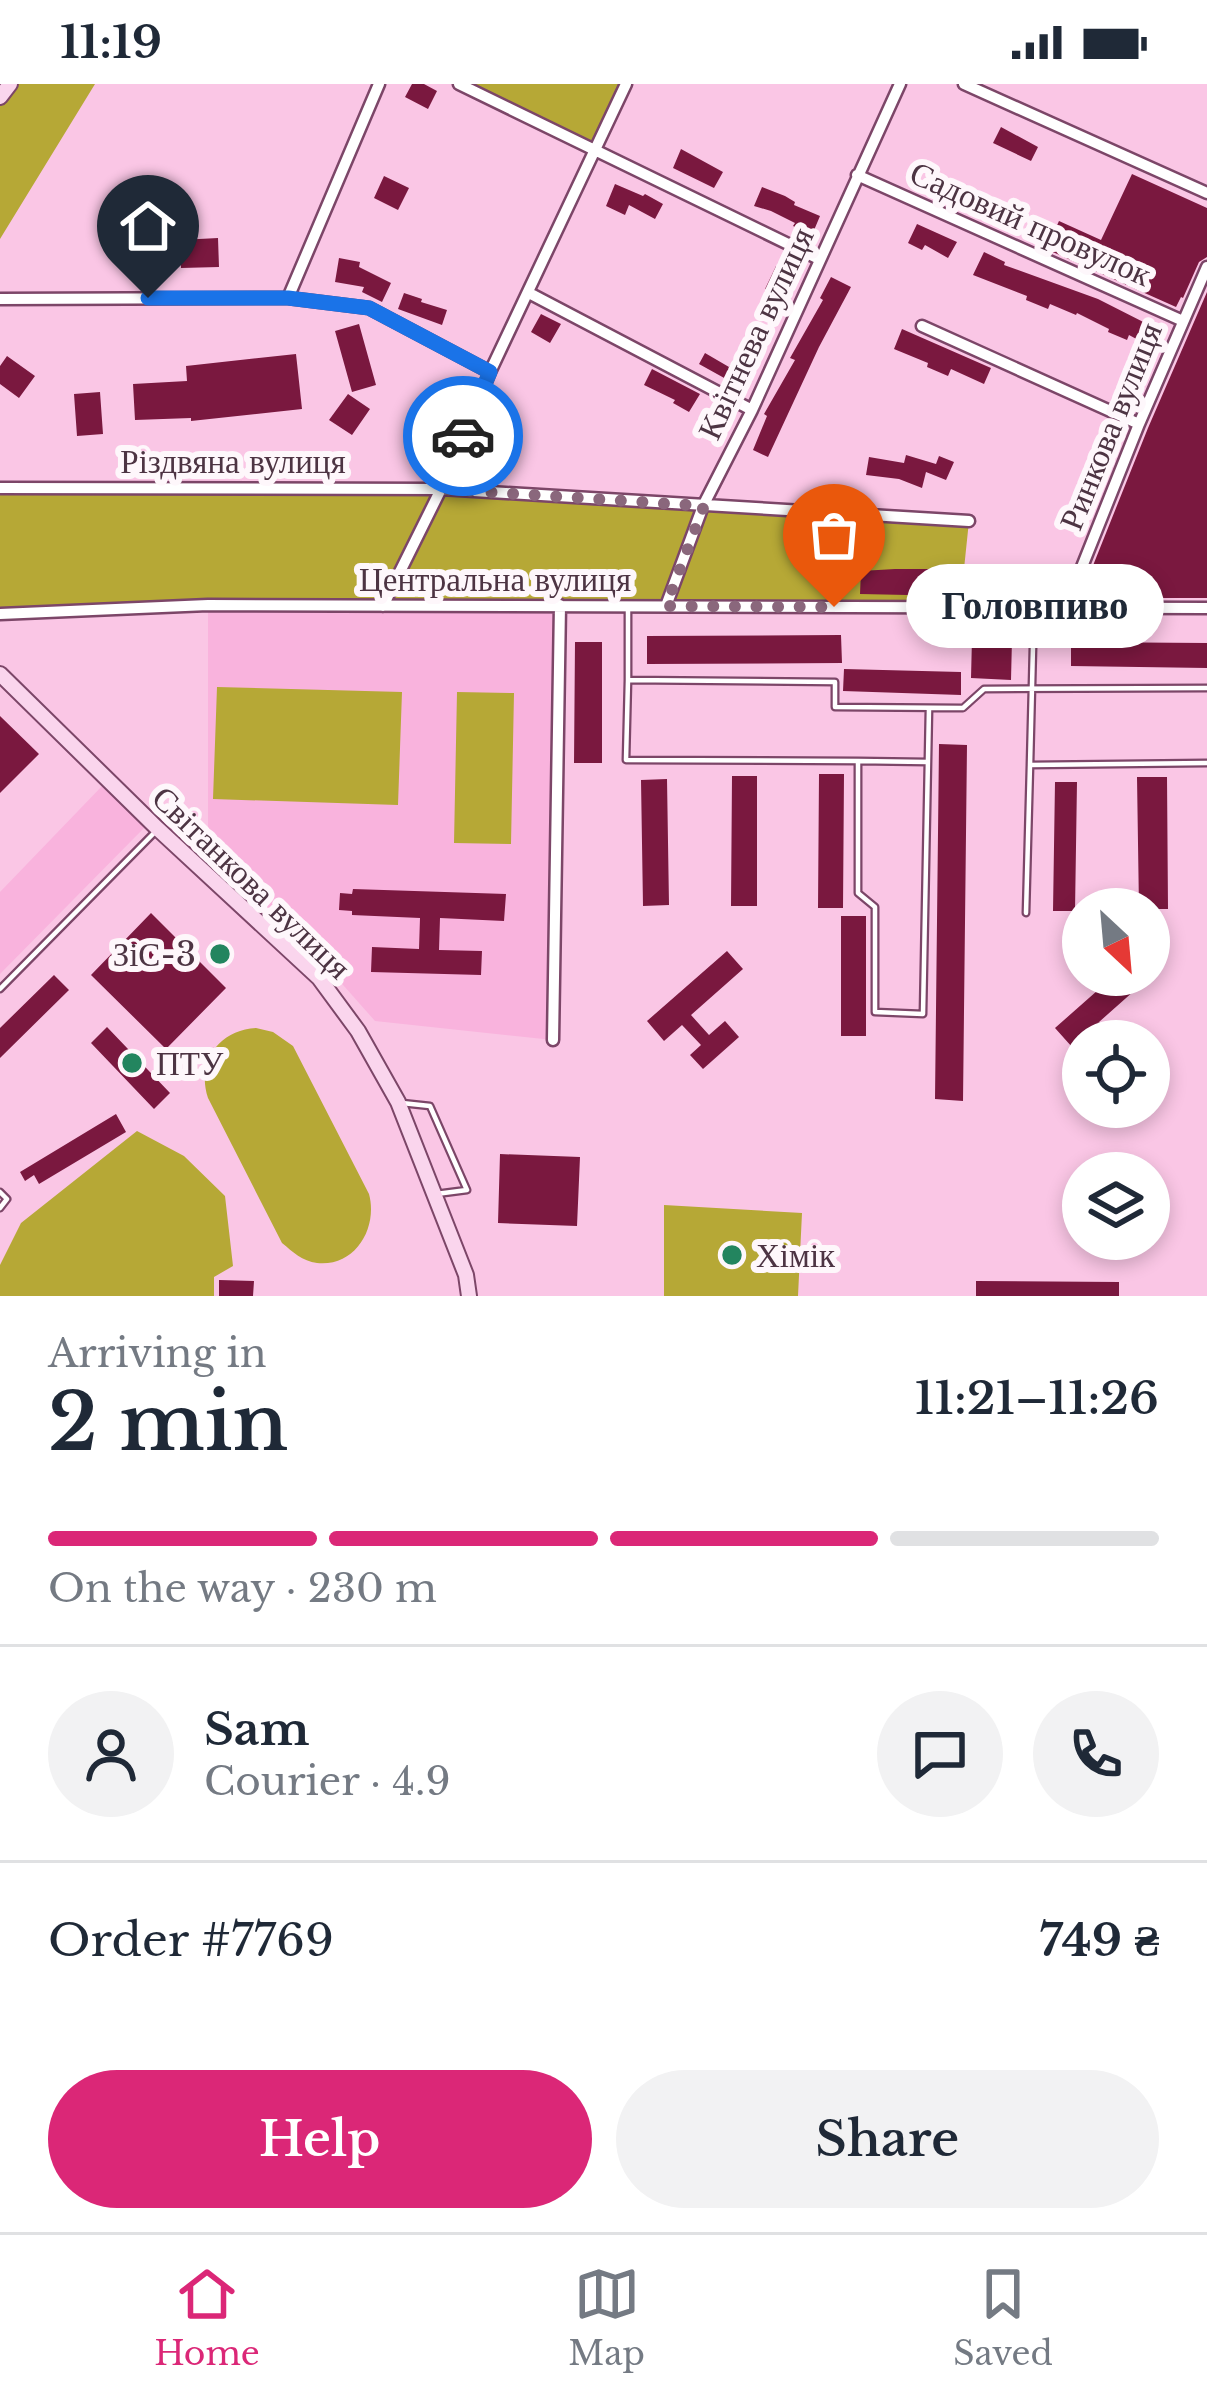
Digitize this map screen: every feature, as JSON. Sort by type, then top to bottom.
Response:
[{"type":"street","points":[[0,97],[10,84]]},
{"type":"street","points":[[288,298],[379,84]]},
{"type":"street","points":[[459,84],[819,259]]},
{"type":"street","points":[[383,605],[626,84]]},
{"type":"street","name":"Квітнева вулиця","points":[[666,606],[704,506],[900,84]]},
{"type":"street","points":[[964,84],[1207,193]]},
{"type":"street","name":"Садовий провулок","points":[[857,175],[1183,321]]},
{"type":"street","name":"Ринкова вулиця","points":[[1066,607],[1207,266]]},
{"type":"street","points":[[529,293],[752,410]]},
{"type":"street","points":[[0,311],[4,299],[288,298],[369,308],[490,372]]},
{"type":"street","points":[[922,326],[1139,424]]},
{"type":"street","name":"Різдвяна вулиця","points":[[0,488],[441,489],[969,521]]},
{"type":"street","name":"Центральна вулиця","points":[[0,614],[208,605],[1207,608]]},
{"type":"street","points":[[554,1040],[560,605]]},
{"type":"street","name":"Світанкова вулиця","points":[[0,674],[158,830],[319,977],[358,1030],[398,1102],[466,1275],[469,1296]]},
{"type":"lane","points":[[628,606],[626,760],[927,762]]},
{"type":"lane","points":[[1026,913],[1034,607]]},
{"type":"lane","points":[[628,680],[835,682],[835,707],[962,708],[984,689],[1207,688]]},
{"type":"lane","points":[[858,760],[858,893],[875,907],[875,1012],[923,1014],[928,708]]},
{"type":"lane","points":[[1030,765],[1207,763]]},
{"type":"lane","points":[[0,989],[158,830]]},
{"type":"lane","points":[[398,1102],[430,1106],[466,1190],[436,1194]]},
{"type":"lane","points":[[0,1192],[7,1199],[0,1208]]},
{"type":"shaded area","points":[[10,84],[95,84],[0,239],[0,97]]},
{"type":"shaded area","points":[[459,84],[626,84],[595,150]]},
{"type":"shaded area","points":[[0,488],[441,489],[969,521],[960,607],[208,605],[0,613]]},
{"type":"shaded area","points":[[208,605],[560,605],[553,1040],[375,1021],[305,942],[208,867]]},
{"type":"shaded area","points":[[217,687],[402,692],[398,805],[213,799]]},
{"type":"shaded area","points":[[457,692],[514,693],[511,844],[454,843]]},
{"type":"shaded area","points":[[104,784],[145,827],[0,974],[0,892]]},
{"type":"shaded area","points":[[256,1028],[273,1032],[293,1046],[369,1194],[367,1231],[343,1259],[312,1262],[282,1243],[208,1098],[205,1072],[214,1050],[231,1035]]},
{"type":"shaded area","points":[[137,1131],[184,1156],[225,1196],[233,1266],[214,1277],[214,1296],[0,1296],[0,1265],[21,1223]]},
{"type":"shaded area","name":"Хімік","points":[[664,1205],[802,1213],[798,1296],[664,1296]]},
{"type":"building","points":[[412,84],[437,91],[428,109],[405,97]]},
{"type":"building","points":[[1001,127],[1038,147],[1031,161],[993,143]]},
{"type":"building","points":[[681,149],[723,172],[714,188],[673,168]]},
{"type":"building","points":[[1132,174],[1207,208],[1207,257],[1199,262],[1176,307],[1046,249],[1059,221],[1101,240]]},
{"type":"building","points":[[384,176],[409,188],[398,210],[374,198]]},
{"type":"building","points":[[615,184],[663,204],[655,219],[629,205],[625,215],[606,206]]},
{"type":"building","points":[[762,187],[820,216],[812,235],[754,206]]},
{"type":"building","points":[[917,224],[957,242],[948,258],[925,245],[922,250],[908,243]]},
{"type":"building","points":[[218,238],[219,267],[181,268],[180,240]]},
{"type":"building","points":[[984,252],[1004,265],[1098,299],[1163,332],[1155,349],[1129,335],[1127,340],[1108,332],[1077,313],[1050,304],[1048,309],[973,275]]},
{"type":"building","points":[[339,258],[360,262],[359,267],[391,283],[382,302],[362,292],[364,287],[335,282]]},
{"type":"building","points":[[776,266],[798,276],[787,300],[765,289]]},
{"type":"building","points":[[831,277],[851,287],[768,457],[753,450],[764,414],[795,360],[790,358]]},
{"type":"building","points":[[1207,292],[1207,598],[1080,598],[1148,428]]},
{"type":"building","points":[[404,293],[447,310],[442,325],[398,309]]},
{"type":"building","points":[[541,314],[561,324],[550,343],[531,332]]},
{"type":"building","points":[[359,324],[376,385],[352,392],[335,331]]},
{"type":"building","points":[[902,329],[991,368],[984,384],[951,369],[948,376],[894,349]]},
{"type":"building","points":[[705,353],[743,370],[735,384],[699,364]]},
{"type":"building","points":[[296,354],[302,409],[191,421],[135,420],[133,384],[187,381],[186,366]]},
{"type":"building","points":[[7,356],[35,376],[19,398],[0,384],[0,366]]},
{"type":"building","points":[[652,369],[700,394],[689,412],[644,385]]},
{"type":"building","points":[[100,392],[103,434],[77,436],[74,394]]},
{"type":"building","points":[[348,394],[370,409],[352,435],[329,420]]},
{"type":"building","points":[[485,436],[502,445],[491,467],[474,458]]},
{"type":"building","points":[[906,455],[936,464],[939,456],[954,462],[946,480],[926,472],[922,488],[866,475],[869,457],[904,463]]},
{"type":"building","points":[[956,569],[956,596],[860,594],[861,571]]},
{"type":"building","points":[[841,635],[842,663],[647,664],[647,636]]},
{"type":"building","points":[[972,638],[1012,639],[1011,680],[971,678]]},
{"type":"building","points":[[575,642],[602,642],[602,763],[574,763]]},
{"type":"building","points":[[1071,642],[1207,643],[1207,668],[1071,666]]},
{"type":"building","points":[[844,669],[961,672],[961,695],[843,691]]},
{"type":"building","points":[[0,716],[39,754],[0,793]]},
{"type":"building","points":[[939,744],[967,745],[963,1101],[935,1099]]},
{"type":"building","points":[[819,774],[844,774],[843,908],[818,908]]},
{"type":"building","points":[[732,776],[757,776],[757,906],[731,906]]},
{"type":"building","points":[[1137,777],[1167,777],[1168,888],[1139,888]]},
{"type":"building","points":[[667,779],[669,905],[643,906],[641,780]]},
{"type":"building","points":[[1055,782],[1077,782],[1075,888],[1062,888],[1062,911],[1053,911]]},
{"type":"building","points":[[353,889],[506,894],[504,921],[440,918],[439,950],[482,951],[481,975],[371,972],[372,947],[419,949],[420,918],[352,915],[352,911],[339,910],[340,893],[352,894]]},
{"type":"building","points":[[151,913],[226,988],[166,1049],[91,975]]},
{"type":"building","points":[[841,916],[866,916],[866,1036],[841,1036]]},
{"type":"building","points":[[727,951],[743,969],[691,1015],[709,1035],[725,1021],[739,1037],[703,1069],[690,1055],[701,1045],[682,1025],[664,1041],[647,1021]]},
{"type":"building","points":[[54,975],[69,990],[0,1058],[0,1028]]},
{"type":"building","points":[[1091,996],[1128,996],[1101,1020],[1064,1020]]},
{"type":"building","points":[[107,1027],[170,1093],[154,1109],[91,1043]]},
{"type":"building","points":[[116,1114],[126,1132],[39,1184],[34,1175],[25,1181],[20,1172]]},
{"type":"building","points":[[500,1154],[580,1157],[577,1226],[498,1223]]},
{"type":"building","points":[[219,1280],[254,1281],[253,1296],[219,1296]]},
{"type":"building","points":[[976,1281],[1119,1282],[1119,1296],[976,1296]]},
{"type":"way so far","points":[[463,436],[441,489],[704,506],[666,606],[834,607]]},
{"type":"place","name":"Головпиво","points":[[834,607]]},
{"type":"place","name":"ЗіС-3","points":[[220,954]]},
{"type":"place","name":"ПТУ","points":[[132,1063]]},
{"type":"place","name":"Хімік","points":[[732,1255]]},
{"type":"route","points":[[148,298],[288,298],[369,308],[490,372],[463,436]]}]
